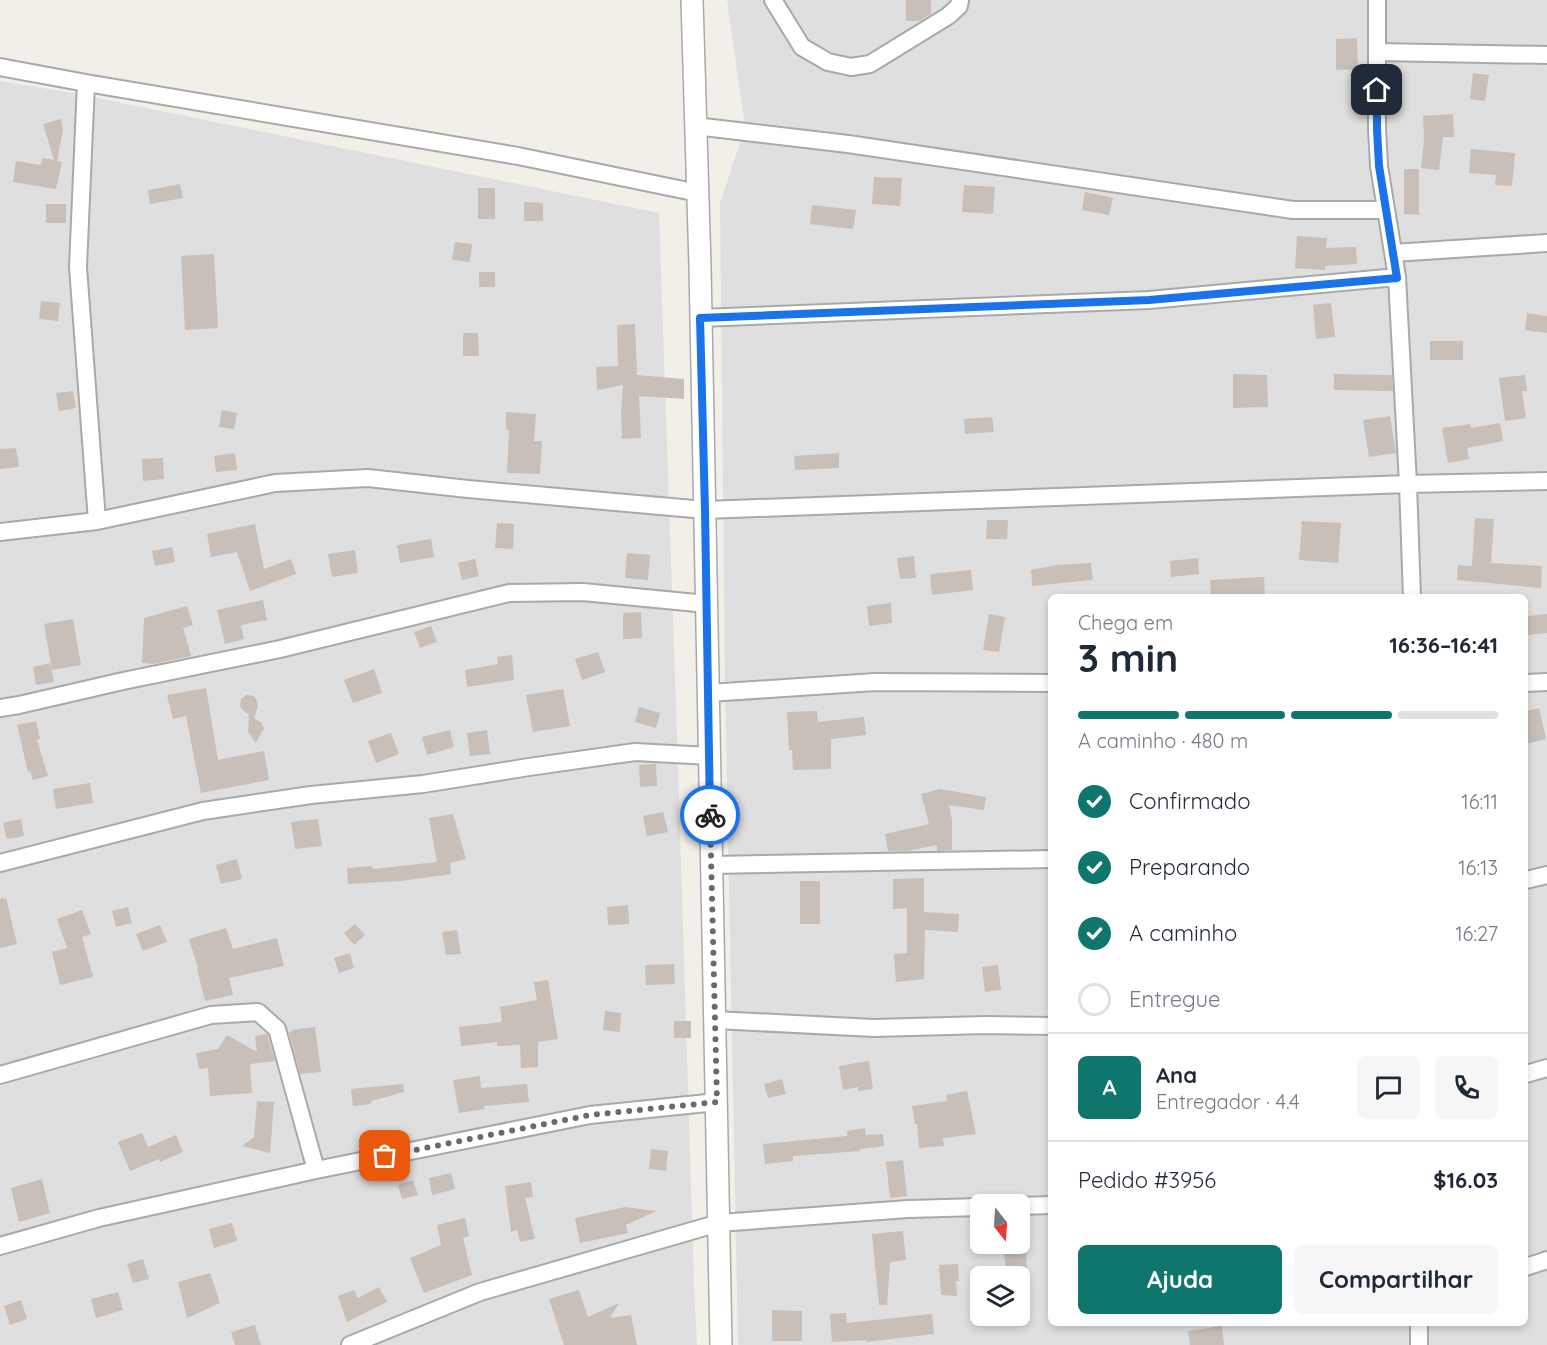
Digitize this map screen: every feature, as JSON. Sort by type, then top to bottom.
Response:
[{"type":"street","points":[[692,0],[709,693],[721,1345]]},
{"type":"street","points":[[774,0],[802,47],[828,62],[851,67],[870,64],[948,16],[959,6],[960,0]]},
{"type":"street","points":[[1377,0],[1379,166],[1397,278],[1412,594]]},
{"type":"street","points":[[1377,52],[1547,55]]},
{"type":"street","points":[[0,67],[518,156],[698,193]]},
{"type":"street","points":[[86,83],[78,267],[97,521]]},
{"type":"street","points":[[695,126],[848,144],[1293,210],[1386,210]]},
{"type":"street","points":[[1393,253],[1547,243]]},
{"type":"street","points":[[700,318],[1149,300],[1397,278]]},
{"type":"street","points":[[0,532],[97,521],[276,483],[368,478],[705,510],[1547,481]]},
{"type":"street","points":[[0,708],[280,649],[509,593],[583,592],[707,604]]},
{"type":"street","points":[[709,693],[875,682],[1048,683]]},
{"type":"street","points":[[1528,683],[1547,682]]},
{"type":"street","points":[[0,863],[203,811],[311,795],[423,784],[635,752],[710,756]]},
{"type":"street","points":[[711,865],[1048,859]]},
{"type":"street","points":[[1528,880],[1547,875]]},
{"type":"street","points":[[0,1076],[211,1016],[258,1012],[277,1029],[316,1170]]},
{"type":"street","points":[[715,1020],[874,1028],[1048,1026]]},
{"type":"street","points":[[1528,1073],[1547,1068]]},
{"type":"street","points":[[0,1246],[99,1218],[316,1170],[590,1115],[717,1102]]},
{"type":"street","points":[[1030,1206],[1048,1205]]},
{"type":"street","points":[[350,1345],[480,1292],[719,1223],[908,1209],[970,1207]]},
{"type":"street","points":[[1528,1266],[1547,1260]]},
{"type":"street","points":[[1419,1326],[1419,1345]]},
{"type":"shaded area","points":[[727,0],[1547,0],[1547,1345],[738,1345],[725,683],[720,203],[745,127]]},
{"type":"shaded area","points":[[0,81],[73,93],[659,213],[697,1345],[0,1345]]},
{"type":"building","points":[[906,0],[931,0],[931,14],[919,21],[906,21]]},
{"type":"building","points":[[1357,38],[1358,69],[1336,70],[1336,39]]},
{"type":"building","points":[[1473,73],[1489,75],[1485,101],[1470,99]]},
{"type":"building","points":[[1453,114],[1454,137],[1443,137],[1439,170],[1421,168],[1424,141],[1423,116]]},
{"type":"building","points":[[61,119],[63,130],[57,161],[62,162],[56,189],[13,182],[16,161],[41,165],[42,158],[54,160],[43,124]]},
{"type":"building","points":[[1471,149],[1515,153],[1512,186],[1495,185],[1496,175],[1469,173]]},
{"type":"building","points":[[1404,169],[1419,169],[1419,215],[1404,214]]},
{"type":"building","points":[[874,177],[902,178],[900,206],[872,204]]},
{"type":"building","points":[[180,184],[183,198],[150,204],[148,190]]},
{"type":"building","points":[[964,185],[995,187],[993,214],[962,212]]},
{"type":"building","points":[[478,188],[495,188],[495,219],[478,219]]},
{"type":"building","points":[[1085,192],[1113,198],[1109,215],[1082,210]]},
{"type":"building","points":[[524,202],[543,203],[543,221],[524,221]]},
{"type":"building","points":[[46,204],[66,204],[66,223],[46,223]]},
{"type":"building","points":[[812,205],[856,210],[853,229],[810,224]]},
{"type":"building","points":[[1297,236],[1327,238],[1326,248],[1356,247],[1357,264],[1325,266],[1325,270],[1295,268]]},
{"type":"building","points":[[455,242],[472,244],[470,262],[452,260]]},
{"type":"building","points":[[214,254],[218,328],[185,330],[181,256]]},
{"type":"building","points":[[479,272],[495,272],[495,287],[479,287]]},
{"type":"building","points":[[41,301],[60,303],[58,321],[39,319]]},
{"type":"building","points":[[1331,303],[1335,337],[1316,339],[1313,305]]},
{"type":"building","points":[[1527,313],[1547,316],[1547,333],[1525,330]]},
{"type":"building","points":[[635,324],[637,375],[684,379],[684,399],[639,396],[641,438],[622,439],[623,385],[597,390],[596,367],[618,366],[617,325]]},
{"type":"building","points":[[463,333],[478,333],[479,356],[463,356]]},
{"type":"building","points":[[1430,341],[1463,341],[1463,360],[1430,360]]},
{"type":"building","points":[[1233,374],[1267,375],[1268,407],[1233,408]]},
{"type":"building","points":[[1334,374],[1392,375],[1393,391],[1334,390]]},
{"type":"building","points":[[1525,375],[1527,391],[1522,391],[1526,418],[1505,421],[1499,378]]},
{"type":"building","points":[[73,391],[76,408],[59,411],[56,393]]},
{"type":"building","points":[[222,410],[237,413],[234,429],[219,427]]},
{"type":"building","points":[[506,412],[536,414],[534,441],[542,441],[540,474],[507,473],[509,430],[506,430]]},
{"type":"building","points":[[1390,416],[1396,453],[1369,457],[1363,420]]},
{"type":"building","points":[[992,417],[994,432],[965,434],[964,419]]},
{"type":"building","points":[[1500,423],[1503,441],[1467,448],[1469,459],[1448,463],[1442,428],[1470,424],[1471,428]]},
{"type":"building","points":[[16,448],[19,467],[0,469],[0,449]]},
{"type":"building","points":[[235,453],[237,470],[216,472],[214,456]]},
{"type":"building","points":[[839,453],[839,468],[795,470],[794,456]]},
{"type":"building","points":[[163,458],[164,479],[143,481],[142,459]]},
{"type":"building","points":[[1475,518],[1494,519],[1491,563],[1542,566],[1541,588],[1457,580],[1458,565],[1472,566]]},
{"type":"building","points":[[987,520],[1008,520],[1007,539],[986,539]]},
{"type":"building","points":[[1302,521],[1341,523],[1338,563],[1299,560]]},
{"type":"building","points":[[497,523],[514,524],[513,549],[495,548]]},
{"type":"building","points":[[255,524],[264,569],[291,559],[296,574],[250,591],[237,552],[211,557],[207,534]]},
{"type":"building","points":[[431,539],[434,557],[400,563],[397,545]]},
{"type":"building","points":[[172,547],[175,562],[155,566],[152,551]]},
{"type":"building","points":[[355,550],[358,573],[332,577],[328,554]]},
{"type":"building","points":[[627,553],[650,555],[648,580],[625,578]]},
{"type":"building","points":[[914,556],[916,578],[900,579],[897,558]]},
{"type":"building","points":[[1198,558],[1199,574],[1171,577],[1170,561]]},
{"type":"building","points":[[475,559],[479,576],[462,580],[458,563]]},
{"type":"building","points":[[1091,563],[1093,580],[1032,586],[1031,570],[1057,565]]},
{"type":"building","points":[[971,570],[973,590],[932,595],[930,574]]},
{"type":"building","points":[[1264,577],[1265,594],[1211,594],[1210,580]]},
{"type":"building","points":[[263,600],[267,620],[241,625],[244,639],[225,644],[217,610]]},
{"type":"building","points":[[891,603],[892,623],[869,626],[867,606]]},
{"type":"building","points":[[187,606],[193,625],[183,628],[191,656],[153,664],[142,663],[144,618]]},
{"type":"building","points":[[641,612],[642,638],[623,639],[623,613]]},
{"type":"building","points":[[989,614],[1005,617],[999,652],[983,650]]},
{"type":"building","points":[[1547,614],[1547,633],[1528,635],[1528,616]]},
{"type":"building","points":[[73,619],[81,665],[52,670],[44,624]]},
{"type":"building","points":[[431,626],[437,642],[420,648],[414,632]]},
{"type":"building","points":[[598,652],[605,672],[582,680],[575,659]]},
{"type":"building","points":[[512,655],[514,680],[467,687],[465,670],[498,664],[497,657]]},
{"type":"building","points":[[50,663],[54,682],[36,685],[33,667]]},
{"type":"building","points":[[374,669],[382,693],[353,703],[344,680]]},
{"type":"building","points":[[206,688],[218,760],[264,751],[269,780],[201,793],[186,716],[173,719],[167,695]]},
{"type":"building","points":[[563,689],[570,726],[533,732],[526,695]]},
{"type":"building","points":[[247,695],[254,696],[256,699],[258,706],[254,718],[261,722],[264,728],[256,743],[248,732],[249,715],[240,706],[241,699]]},
{"type":"building","points":[[639,707],[660,713],[656,728],[635,722]]},
{"type":"building","points":[[1539,708],[1546,739],[1528,744],[1528,711]]},
{"type":"building","points":[[817,711],[818,722],[864,717],[866,735],[831,739],[831,769],[793,770],[792,750],[789,750],[787,712]]},
{"type":"building","points":[[36,721],[40,739],[37,740],[48,776],[33,780],[30,771],[28,772],[17,725]]},
{"type":"building","points":[[450,730],[454,747],[427,755],[422,737]]},
{"type":"building","points":[[487,730],[490,754],[470,756],[467,733]]},
{"type":"building","points":[[391,733],[399,754],[376,763],[368,741]]},
{"type":"building","points":[[656,764],[657,786],[640,787],[639,765]]},
{"type":"building","points":[[90,783],[93,803],[56,809],[53,789]]},
{"type":"building","points":[[940,789],[986,797],[984,810],[949,805],[952,820],[952,850],[937,851],[937,845],[907,851],[888,851],[885,834],[929,824],[921,794]]},
{"type":"building","points":[[663,812],[668,832],[647,836],[643,816]]},
{"type":"building","points":[[453,814],[466,859],[450,863],[451,874],[401,881],[348,884],[347,868],[372,866],[373,869],[437,862],[429,818]]},
{"type":"building","points":[[21,819],[24,836],[7,839],[3,823]]},
{"type":"building","points":[[318,819],[322,846],[295,849],[291,822]]},
{"type":"building","points":[[237,859],[242,879],[221,884],[216,865]]},
{"type":"building","points":[[924,878],[924,912],[959,914],[958,932],[925,930],[924,979],[896,982],[894,954],[907,953],[907,908],[893,909],[893,879]]},
{"type":"building","points":[[800,881],[820,881],[820,924],[800,924]]},
{"type":"building","points":[[6,898],[17,944],[0,948],[0,899]]},
{"type":"building","points":[[628,905],[629,924],[608,925],[607,907]]},
{"type":"building","points":[[128,907],[132,923],[116,927],[112,911]]},
{"type":"building","points":[[82,910],[91,934],[82,937],[93,977],[60,985],[52,952],[67,948],[57,919]]},
{"type":"building","points":[[355,924],[365,935],[354,945],[344,933]]},
{"type":"building","points":[[160,925],[167,942],[143,951],[136,934]]},
{"type":"building","points":[[226,928],[233,949],[277,938],[284,966],[229,978],[233,995],[205,1001],[189,939]]},
{"type":"building","points":[[457,930],[461,954],[446,955],[442,932]]},
{"type":"building","points":[[350,953],[354,968],[339,973],[334,958]]},
{"type":"building","points":[[674,964],[675,984],[646,985],[645,965]]},
{"type":"building","points":[[998,965],[1001,990],[985,992],[982,967]]},
{"type":"building","points":[[548,980],[558,1039],[538,1042],[538,1067],[521,1068],[520,1045],[497,1046],[497,1042],[461,1046],[459,1027],[502,1022],[500,1007],[537,1000],[534,982]]},
{"type":"building","points":[[605,1011],[621,1013],[620,1032],[603,1030]]},
{"type":"building","points":[[674,1021],[691,1021],[691,1038],[674,1038]]},
{"type":"building","points":[[315,1027],[321,1072],[300,1074],[289,1032]]},
{"type":"building","points":[[267,1034],[275,1061],[250,1064],[252,1093],[210,1096],[208,1068],[199,1069],[196,1053],[218,1049],[227,1035],[257,1052],[255,1036]]},
{"type":"building","points":[[869,1061],[873,1089],[858,1091],[858,1087],[843,1090],[839,1066]]},
{"type":"building","points":[[480,1076],[481,1088],[527,1084],[529,1102],[484,1106],[485,1109],[459,1113],[453,1080]]},
{"type":"building","points":[[782,1079],[786,1094],[768,1098],[764,1084]]},
{"type":"building","points":[[403,1084],[404,1092],[371,1101],[371,1104],[353,1106],[351,1089]]},
{"type":"building","points":[[967,1091],[976,1134],[943,1138],[944,1146],[919,1148],[917,1124],[915,1124],[912,1106],[947,1101],[946,1095]]},
{"type":"building","points":[[257,1101],[274,1102],[270,1153],[242,1146],[254,1137]]},
{"type":"building","points":[[865,1128],[866,1135],[883,1134],[884,1146],[860,1149],[860,1151],[793,1156],[793,1161],[765,1164],[763,1144],[847,1136],[847,1131]]},
{"type":"building","points":[[142,1133],[148,1147],[176,1135],[183,1152],[130,1171],[118,1142]]},
{"type":"building","points":[[651,1149],[668,1151],[666,1171],[649,1169]]},
{"type":"building","points":[[903,1160],[907,1196],[890,1198],[886,1162]]},
{"type":"building","points":[[451,1173],[455,1189],[432,1195],[429,1178]]},
{"type":"building","points":[[42,1179],[50,1213],[19,1222],[11,1188]]},
{"type":"building","points":[[413,1180],[418,1195],[402,1199],[398,1185]]},
{"type":"building","points":[[531,1182],[533,1197],[525,1198],[535,1239],[520,1242],[517,1230],[511,1232],[505,1186]]},
{"type":"building","points":[[625,1207],[656,1211],[626,1225],[628,1233],[580,1243],[575,1218]]},
{"type":"building","points":[[465,1218],[469,1236],[463,1238],[472,1275],[424,1293],[410,1258],[441,1245],[437,1225]]},
{"type":"building","points":[[232,1223],[237,1241],[214,1248],[209,1229]]},
{"type":"building","points":[[903,1231],[906,1260],[890,1262],[887,1305],[879,1305],[872,1234]]},
{"type":"building","points":[[1004,1254],[1026,1254],[1027,1266],[1005,1266]]},
{"type":"building","points":[[143,1259],[149,1279],[133,1283],[127,1264]]},
{"type":"building","points":[[958,1264],[957,1296],[941,1295],[939,1265]]},
{"type":"building","points":[[210,1273],[220,1303],[187,1318],[178,1282]]},
{"type":"building","points":[[379,1287],[387,1302],[347,1322],[338,1296],[354,1290],[358,1298]]},
{"type":"building","points":[[579,1290],[588,1317],[619,1303],[610,1318],[631,1315],[637,1345],[564,1345],[549,1299]]},
{"type":"building","points":[[118,1292],[123,1310],[96,1318],[91,1299]]},
{"type":"building","points":[[21,1300],[27,1319],[10,1325],[4,1306]]},
{"type":"building","points":[[772,1310],[802,1311],[802,1341],[772,1341]]},
{"type":"building","points":[[846,1313],[847,1323],[932,1314],[934,1334],[866,1342],[866,1340],[832,1342],[830,1314]]},
{"type":"building","points":[[255,1325],[261,1345],[235,1345],[231,1332]]},
{"type":"building","points":[[1222,1326],[1224,1345],[1190,1345],[1188,1331]]},
{"type":"way so far","points":[[385,1156],[590,1115],[717,1102],[710,815]]},
{"type":"route","points":[[710,815],[700,318],[1149,300],[1397,278],[1379,166],[1377,90]]}]
